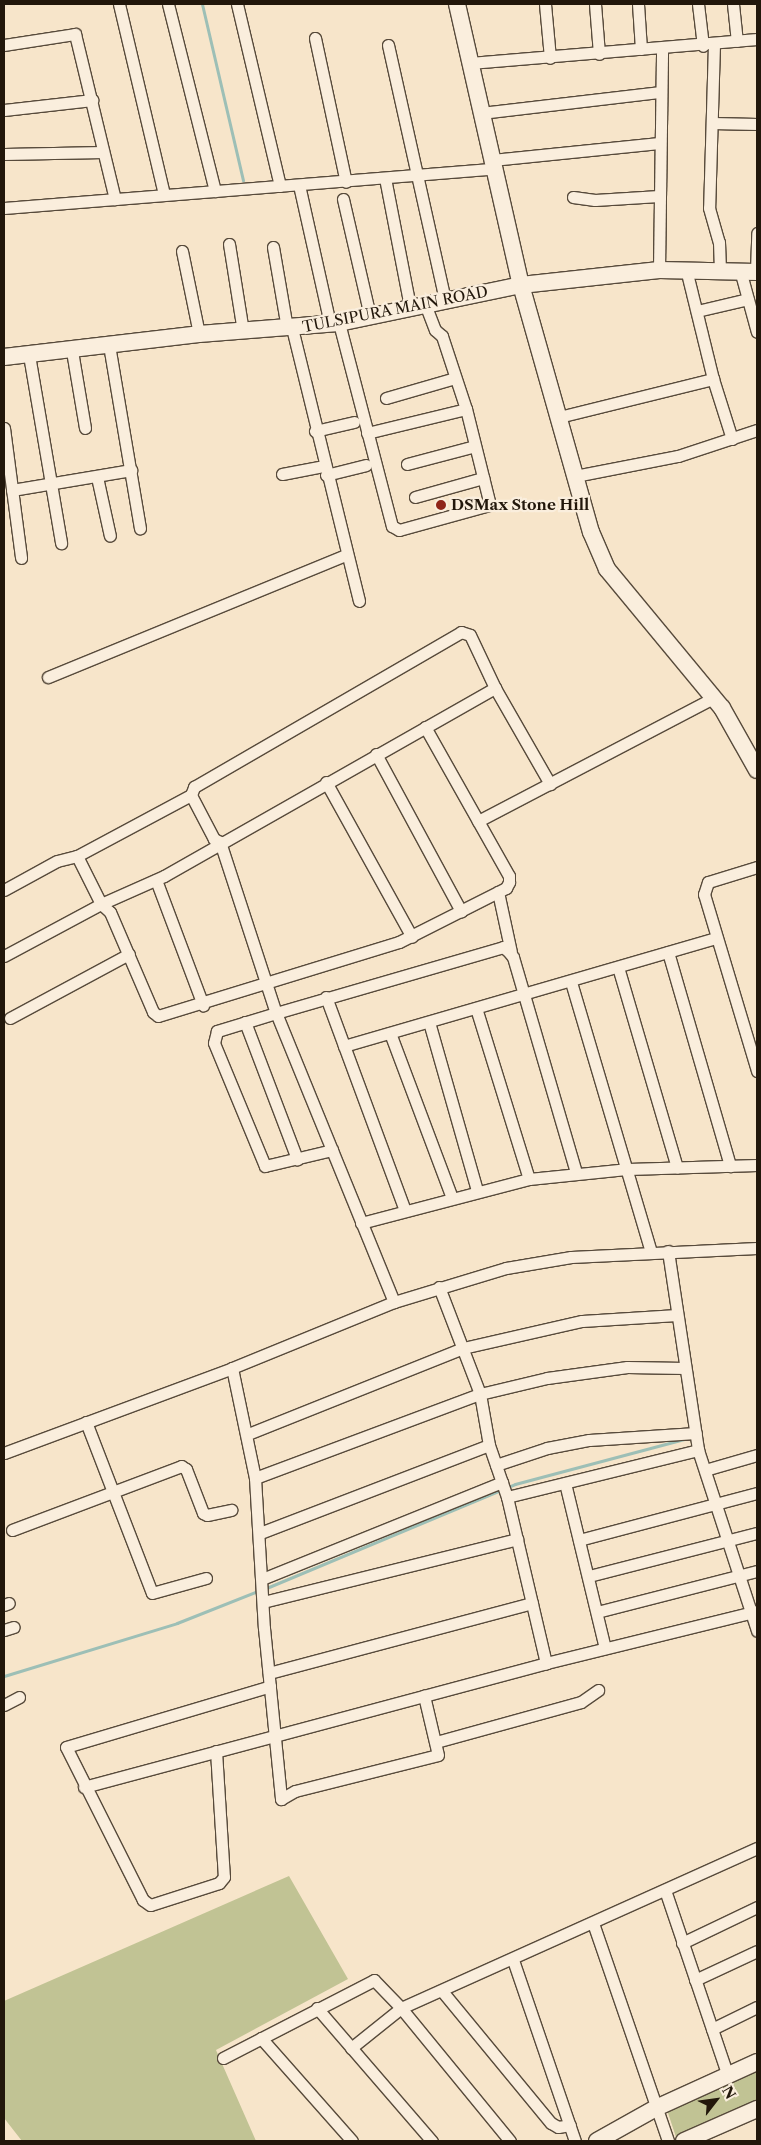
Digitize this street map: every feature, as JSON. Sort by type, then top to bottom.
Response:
[{"type":"street","points":[[119,4],[164,194]]},
{"type":"street","points":[[168,4],[214,191]]},
{"type":"street","points":[[237,4],[280,186]]},
{"type":"street","points":[[457,4],[521,285],[591,532],[607,569],[713,698],[757,770]]},
{"type":"street","points":[[545,4],[550,58]]},
{"type":"street","points":[[595,4],[599,54]]},
{"type":"street","points":[[638,4],[641,49]]},
{"type":"street","points":[[698,4],[708,45],[712,124],[709,208],[719,242],[720,271]]},
{"type":"street","points":[[733,4],[737,41]]},
{"type":"street","points":[[4,45],[72,32],[76,37],[115,199]]},
{"type":"street","points":[[315,38],[346,182]]},
{"type":"street","points":[[470,63],[599,54],[641,49],[662,49],[757,39]]},
{"type":"street","points":[[388,45],[445,300]]},
{"type":"street","points":[[659,270],[659,143],[662,49]]},
{"type":"street","points":[[482,113],[662,92]]},
{"type":"street","points":[[4,110],[92,100]]},
{"type":"street","points":[[712,124],[757,124]]},
{"type":"street","points":[[4,208],[164,194],[346,182],[416,175],[659,143]]},
{"type":"street","points":[[4,154],[103,152]]},
{"type":"street","points":[[299,185],[334,323],[367,433],[392,526],[396,530],[489,506],[466,409],[442,336],[435,330],[418,305],[385,178]]},
{"type":"street","points":[[572,197],[595,200],[659,196]]},
{"type":"street","points":[[343,199],[370,316]]},
{"type":"street","points":[[757,233],[748,299],[757,332]]},
{"type":"street","points":[[229,244],[243,331]]},
{"type":"street","points":[[273,247],[290,328],[346,556],[359,601]]},
{"type":"street","points":[[182,251],[199,334]]},
{"type":"street","points":[[686,269],[713,379],[732,439]]},
{"type":"street","name":"TULSIPURA MAIN ROAD","points":[[4,357],[72,351],[199,334],[334,323],[521,285],[659,270],[751,271]]},
{"type":"street","points":[[697,311],[748,299]]},
{"type":"street","points":[[109,345],[140,528]]},
{"type":"street","points":[[72,351],[86,428]]},
{"type":"street","points":[[29,355],[61,543]]},
{"type":"street","points":[[386,398],[455,378]]},
{"type":"street","points":[[559,416],[713,379]]},
{"type":"street","points":[[367,433],[466,409]]},
{"type":"street","points":[[316,431],[354,422]]},
{"type":"street","points":[[4,428],[21,558]]},
{"type":"street","points":[[575,476],[678,456],[757,430]]},
{"type":"street","points":[[407,464],[474,446]]},
{"type":"street","points":[[282,474],[325,471],[366,465]]},
{"type":"street","points":[[12,490],[52,485],[131,470]]},
{"type":"street","points":[[97,476],[110,536]]},
{"type":"street","points":[[415,497],[483,478]]},
{"type":"street","points":[[48,677],[346,556]]},
{"type":"street","points":[[4,890],[57,861],[77,856],[191,795],[194,787],[460,632],[470,635],[494,688],[550,784]]},
{"type":"street","points":[[4,956],[101,904],[156,880],[494,688]]},
{"type":"street","points":[[478,821],[713,698]]},
{"type":"street","points":[[77,856],[101,904],[110,912],[153,1012],[158,1016],[203,1005],[268,985],[412,937],[506,888],[509,876],[425,726]]},
{"type":"street","points":[[376,754],[461,911]]},
{"type":"street","points":[[326,782],[412,937]]},
{"type":"street","points":[[191,795],[214,839],[220,842],[276,1013],[394,1302]]},
{"type":"street","points":[[757,867],[708,882],[704,894],[757,1071]]},
{"type":"street","points":[[156,880],[203,1005]]},
{"type":"street","points":[[498,892],[511,952],[576,1172]]},
{"type":"street","points":[[344,1046],[571,982],[716,938]]},
{"type":"street","points":[[332,1150],[265,1166],[262,1163],[214,1043],[217,1031],[326,997],[503,948],[511,952]]},
{"type":"street","points":[[668,952],[730,1166]]},
{"type":"street","points":[[10,1018],[129,954]]},
{"type":"street","points":[[618,967],[677,1168]]},
{"type":"street","points":[[571,982],[628,1169],[651,1252]]},
{"type":"street","points":[[326,997],[405,1210]]},
{"type":"street","points":[[476,1008],[529,1179]]},
{"type":"street","points":[[245,1022],[297,1159]]},
{"type":"street","points":[[429,1022],[478,1191]]},
{"type":"street","points":[[390,1033],[452,1198]]},
{"type":"street","points":[[361,1223],[478,1191],[529,1179],[576,1172],[757,1165]]},
{"type":"street","points":[[4,1454],[232,1368],[394,1302],[506,1268],[562,1259],[668,1251],[757,1248]]},
{"type":"street","points":[[668,1251],[698,1450],[739,1575],[755,1611],[757,1631]]},
{"type":"street","points":[[439,1287],[480,1394],[489,1445],[507,1497],[546,1663]]},
{"type":"street","points":[[248,1434],[463,1348],[582,1322],[677,1315]]},
{"type":"street","points":[[255,1478],[480,1394],[547,1378],[627,1367],[685,1368]]},
{"type":"street","points":[[232,1368],[248,1434],[255,1478],[263,1602],[280,1798],[295,1791],[438,1755],[424,1696]]},
{"type":"street","points":[[86,1422],[152,1593],[206,1578]]},
{"type":"street","points":[[496,1465],[547,1448],[589,1440],[696,1433]]},
{"type":"street","points":[[260,1533],[489,1445]]},
{"type":"street","points":[[507,1497],[698,1450]]},
{"type":"street","points":[[705,1470],[757,1455]]},
{"type":"street","points":[[12,1530],[112,1489],[181,1466],[186,1469],[203,1513],[207,1516],[231,1510]]},
{"type":"street","points":[[262,1578],[502,1482]]},
{"type":"street","points":[[565,1483],[606,1648]]},
{"type":"street","points":[[579,1540],[757,1493]]},
{"type":"street","points":[[589,1576],[727,1539],[757,1533]]},
{"type":"street","points":[[263,1602],[517,1539]]},
{"type":"street","points":[[597,1612],[757,1571]]},
{"type":"street","points":[[270,1673],[532,1603]]},
{"type":"street","points":[[84,1787],[546,1663],[755,1611]]},
{"type":"street","points":[[216,1751],[224,1877],[219,1883],[150,1905],[143,1900],[66,1750],[69,1745],[270,1686]]},
{"type":"street","points":[[436,1742],[581,1702],[598,1690]]},
{"type":"street","points":[[4,1705],[19,1697]]},
{"type":"street","points":[[351,2048],[401,2008],[513,1960],[757,1848]]},
{"type":"street","points":[[665,1890],[728,2076]]},
{"type":"street","points":[[682,1943],[757,1907]]},
{"type":"street","points":[[593,1923],[668,2141]]},
{"type":"street","points":[[695,1980],[757,1951]]},
{"type":"street","points":[[513,1960],[575,2141]]},
{"type":"street","points":[[223,2058],[374,1980],[401,2008],[510,2141]]},
{"type":"street","points":[[442,1991],[551,2124],[558,2127],[570,2125]]},
{"type":"street","points":[[712,2029],[757,2007]]},
{"type":"street","points":[[318,2008],[432,2141]]},
{"type":"street","points":[[261,2038],[352,2141]]},
{"type":"street","points":[[597,2141],[656,2108],[757,2062]]},
{"type":"street","points":[[684,2141],[757,2109]]},
{"type":"green space","points":[[289,1876],[348,1979],[216,2050],[256,2141],[22,2141],[4,2118],[4,2001]]},
{"type":"green space","points":[[757,2066],[757,2103],[677,2140],[666,2107]]},
{"type":"waterway","points":[[202,4],[243,180]]},
{"type":"waterway","points":[[264,1589],[515,1484],[688,1438]]},
{"type":"waterway","points":[[4,1676],[177,1623],[258,1591]]},
{"type":"place","name":"DSMax Stone Hill","points":[[441,505]]}]
